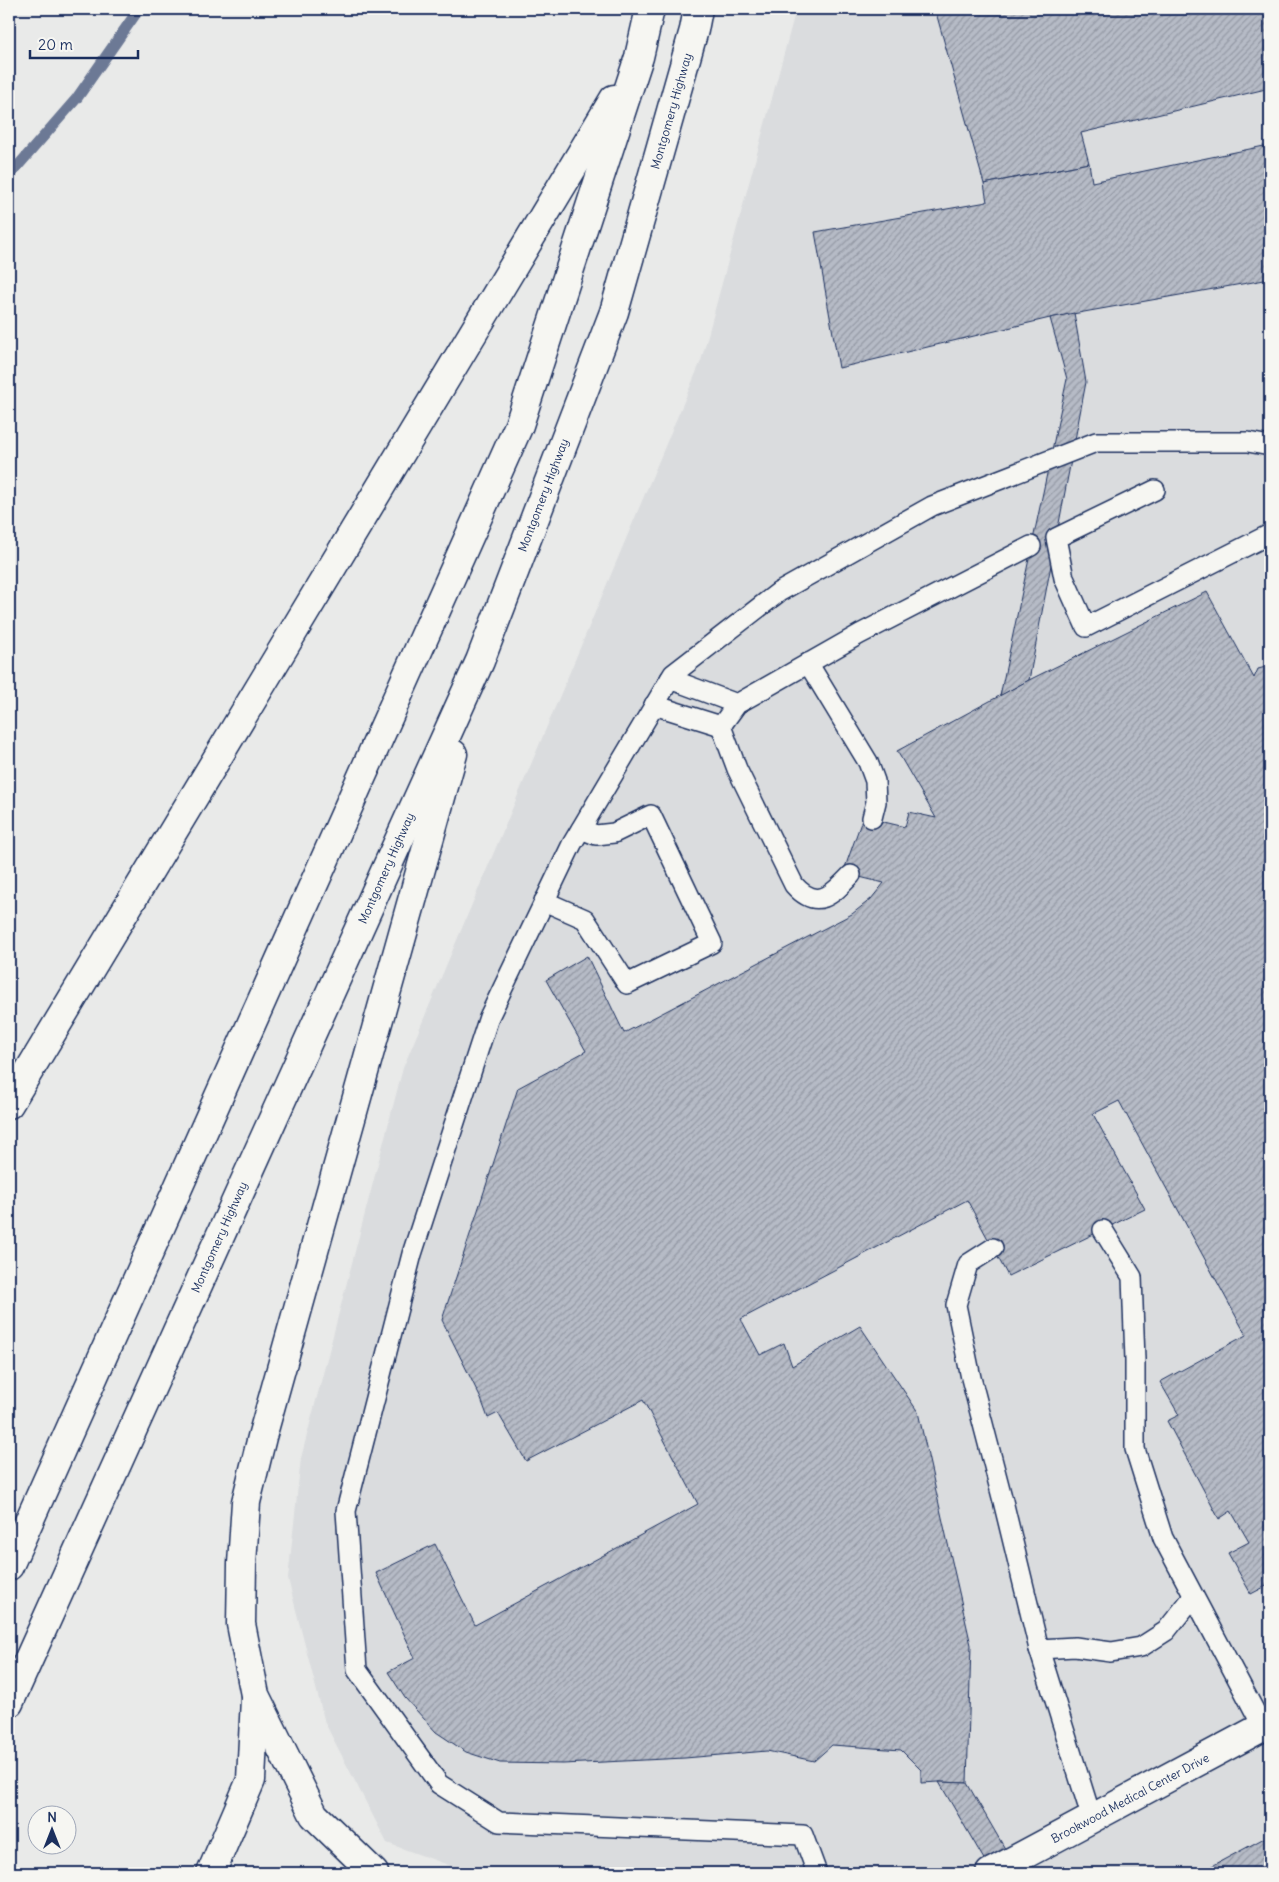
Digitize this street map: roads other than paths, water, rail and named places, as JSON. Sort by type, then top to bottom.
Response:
[{"type":"main road","points":[[9,1566],[519,425],[640,58],[650,9]]},
{"type":"main road","name":"Montgomery Highway","points":[[9,1703],[480,661],[614,312],[694,30],[698,9]]},
{"type":"main road","points":[[9,1104],[640,58]]},
{"type":"main road","points":[[211,1873],[251,1780],[255,1695],[241,1624],[246,1502],[262,1437],[375,1030],[480,661]]},
{"type":"main road","points":[[255,1695],[314,1814],[374,1873]]},
{"type":"main road","name":"Brookwood Medical Center Drive","points":[[990,1873],[1267,1725]]},
{"type":"lane","points":[[817,1873],[803,1835],[499,1822],[439,1784],[357,1670],[346,1511],[412,1254],[489,1016],[581,829],[673,674],[779,592],[932,506],[1096,442],[1248,442],[1270,446]]},
{"type":"lane","points":[[1155,490],[1056,538],[1064,578],[1086,627],[1270,534]]},
{"type":"lane","points":[[720,726],[737,704],[860,634],[1031,546]]},
{"type":"lane","points":[[808,663],[868,762],[875,781],[876,802],[872,818]]},
{"type":"lane","points":[[670,679],[737,704]]},
{"type":"lane","points":[[654,705],[720,726]]},
{"type":"lane","points":[[720,726],[737,770],[794,885],[802,895],[819,899],[833,894],[851,875]]},
{"type":"lane","points":[[544,901],[585,919],[627,984],[712,943],[651,815],[614,833],[596,835],[581,829]]},
{"type":"lane","points":[[1103,1230],[1132,1277],[1135,1360],[1135,1449],[1163,1538],[1193,1597],[1267,1725]]},
{"type":"lane","points":[[993,1248],[968,1264],[956,1305],[971,1378],[1039,1649],[1092,1819]]},
{"type":"lane","points":[[1039,1649],[1075,1647],[1111,1652],[1141,1647],[1166,1631],[1193,1597]]},
{"type":"waterway","points":[[9,176],[77,98],[139,9]]}]
